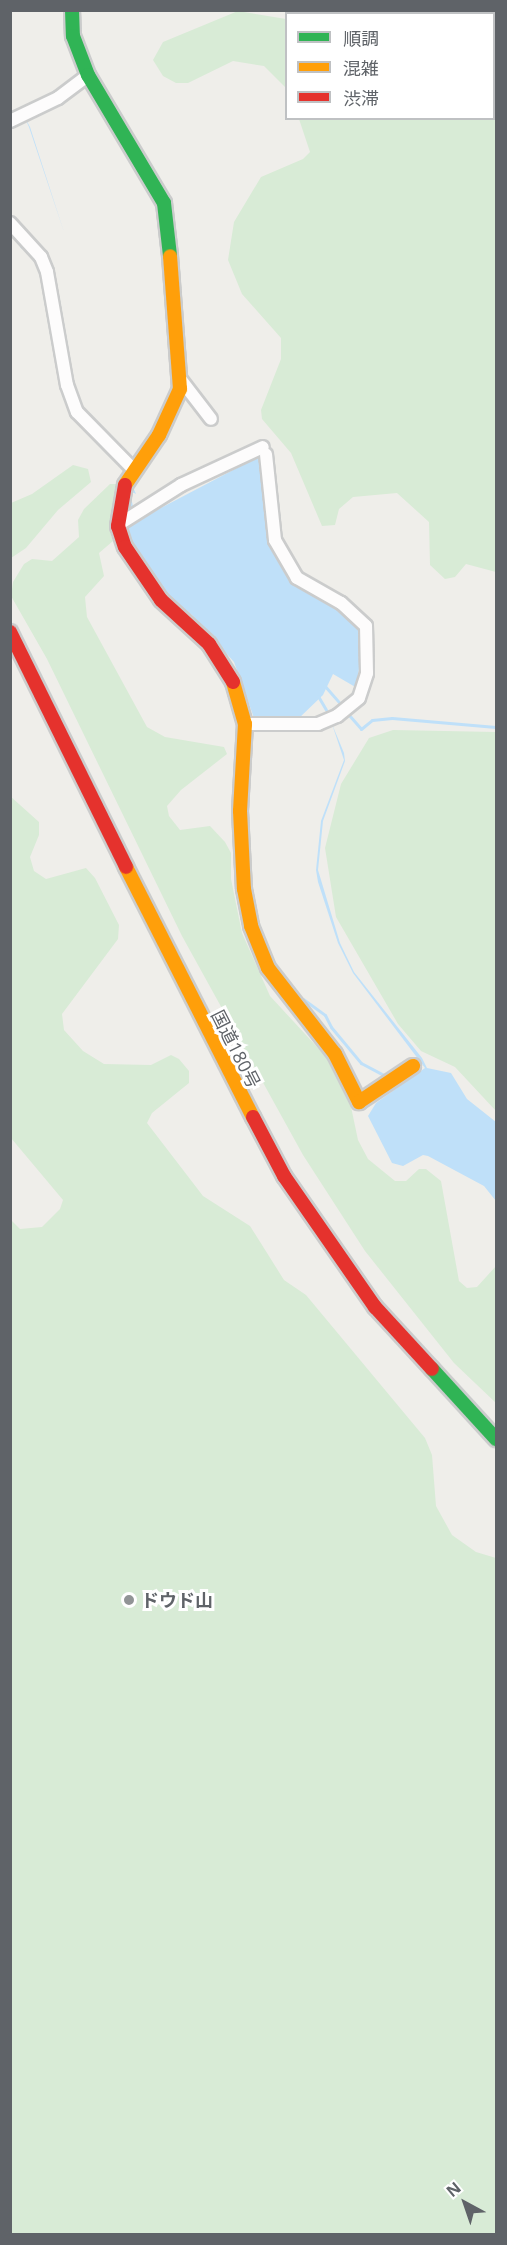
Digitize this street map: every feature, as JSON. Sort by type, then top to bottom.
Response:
[{"type":"main road","points":[[72,10],[73,36],[88,75],[164,203],[181,380],[159,435],[132,468],[125,483],[127,518],[125,547],[161,600],[196,630],[223,662],[245,724],[240,811],[244,889],[260,952],[277,981],[335,1054],[359,1102],[413,1066]]},
{"type":"main road","name":"国道180号","points":[[10,632],[209,1035],[285,1176],[375,1307],[496,1439]]},
{"type":"street","points":[[10,121],[58,98],[88,75]]},
{"type":"street","points":[[10,223],[41,257],[48,272],[67,385],[77,412],[132,468]]},
{"type":"street","points":[[181,380],[211,419]]},
{"type":"street","points":[[127,518],[234,458],[264,451],[274,540],[297,578],[341,603],[366,626],[367,673],[359,698],[337,716],[318,724],[245,724]]},
{"type":"green space","points":[[238,11],[285,19],[285,87],[264,66],[233,61],[188,83],[176,83],[163,76],[153,60],[163,42]]},
{"type":"green space","points":[[428,11],[496,11],[496,572],[466,564],[455,577],[445,579],[430,565],[429,522],[397,493],[353,497],[339,509],[335,525],[322,526],[291,453],[262,419],[261,410],[281,359],[281,338],[242,294],[228,260],[234,222],[261,177],[303,159],[310,152],[299,120],[495,120],[495,12]]},
{"type":"green space","points":[[73,465],[88,469],[91,482],[58,510],[26,548],[11,558],[11,503],[32,494]]},
{"type":"green space","points":[[110,484],[117,484],[109,529],[113,541],[99,553],[104,576],[85,597],[87,617],[147,727],[165,737],[224,747],[227,754],[181,790],[167,806],[169,816],[180,830],[210,826],[225,842],[231,853],[231,879],[242,933],[270,996],[330,1061],[350,1102],[358,1140],[368,1159],[395,1181],[406,1181],[419,1169],[426,1169],[441,1181],[459,1281],[467,1288],[477,1287],[496,1266],[496,1403],[454,1363],[365,1251],[303,1155],[182,936],[47,659],[11,596],[13,582],[24,564],[32,559],[52,561],[79,537],[78,520],[84,509]]},
{"type":"green space","points":[[393,730],[496,732],[496,1111],[455,1067],[421,1051],[398,1024],[336,917],[325,848],[341,784],[369,738]]},
{"type":"green space","points":[[10,796],[39,822],[39,835],[30,857],[34,871],[46,879],[86,868],[95,878],[119,925],[118,939],[62,1014],[64,1030],[83,1051],[104,1064],[151,1065],[171,1055],[179,1059],[189,1071],[189,1083],[152,1113],[147,1123],[203,1196],[250,1226],[284,1280],[306,1295],[425,1438],[432,1455],[436,1506],[452,1535],[476,1552],[496,1558],[496,2234],[11,2234],[11,1220],[20,1229],[42,1227],[60,1209],[63,1200],[11,1138]]},
{"type":"water","points":[[25,118],[30,127],[64,232],[29,127]]},
{"type":"water","points":[[260,456],[268,537],[288,576],[301,589],[343,613],[361,629],[357,688],[333,674],[323,695],[298,719],[254,718],[234,662],[192,615],[168,598],[125,531],[133,524],[128,497],[137,478],[133,487],[136,494],[132,492],[131,497],[136,521]]},
{"type":"water","points":[[332,724],[345,761],[323,821],[318,870],[340,943],[354,972],[422,1058],[427,1068],[451,1073],[467,1099],[496,1122],[496,1201],[484,1186],[428,1156],[423,1155],[403,1166],[392,1163],[368,1116],[376,1103],[425,1068],[353,973],[338,943],[318,882],[316,870],[321,821],[344,760]]},
{"type":"waterway","points":[[21,246],[25,249]]},
{"type":"waterway","points":[[324,685],[342,706]]},
{"type":"waterway","points":[[318,696],[326,710]]},
{"type":"waterway","points":[[349,715],[361,729],[372,720],[392,718],[496,727]]},
{"type":"waterway","points":[[303,999],[325,1015],[331,1027],[361,1063],[385,1076]]},
{"type":"traffic: fast","points":[[72,10],[73,36],[88,75],[164,203],[170,256]]},
{"type":"traffic: fast","points":[[432,1369],[496,1439]]},
{"type":"traffic: slow","points":[[125,485],[159,435],[180,389],[170,256]]},
{"type":"traffic: slow","points":[[233,682],[245,724],[240,811],[244,889],[251,926],[268,968],[335,1054],[359,1102],[413,1066]]},
{"type":"traffic: slow","points":[[126,867],[253,1117]]},
{"type":"traffic: jam","points":[[125,485],[118,526],[125,547],[161,600],[209,644],[233,682]]},
{"type":"traffic: jam","points":[[10,632],[126,867]]},
{"type":"traffic: jam","points":[[253,1117],[284,1176],[375,1307],[432,1369]]},
{"type":"place","name":"ドウド山","points":[[129,1600]]}]
